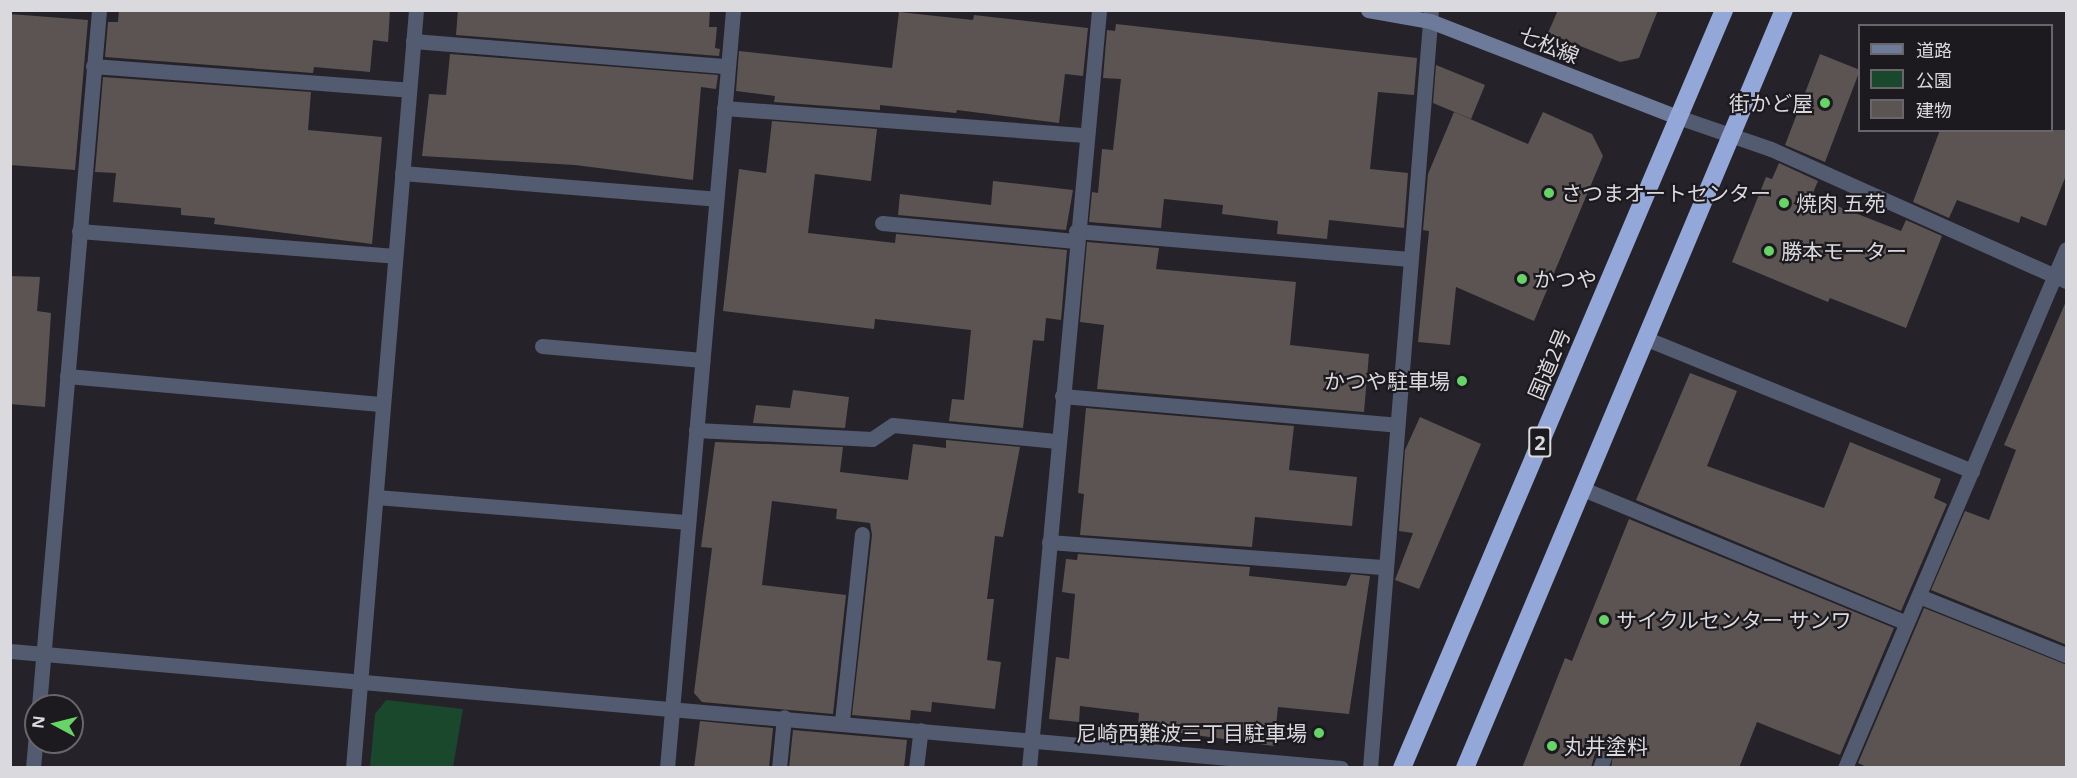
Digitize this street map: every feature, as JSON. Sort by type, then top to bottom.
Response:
[{"type":"highway","name":"国道2号","points":[[1402,768],[1724,10]]},
{"type":"highway","points":[[1465,768],[1734,134],[1784,10]]},
{"type":"street","points":[[40,694],[99,10]]},
{"type":"street","points":[[353,768],[416,10]]},
{"type":"street","points":[[668,768],[733,10]]},
{"type":"street","points":[[1029,768],[1085,135],[1099,10]]},
{"type":"street","name":"七松線","points":[[1368,10],[1431,16],[1678,117]]},
{"type":"street","points":[[1370,768],[1431,16]]},
{"type":"street","points":[[413,41],[727,66]]},
{"type":"street","points":[[93,66],[409,90]]},
{"type":"street","points":[[723,108],[1085,135]]},
{"type":"street","points":[[1678,117],[1734,134],[2061,279]]},
{"type":"street","points":[[402,173],[716,199]]},
{"type":"street","points":[[882,223],[1410,259]]},
{"type":"street","points":[[79,231],[395,256]]},
{"type":"street","points":[[1845,768],[1972,471],[2061,279],[2067,249]]},
{"type":"street","points":[[1647,339],[1972,471]]},
{"type":"street","points":[[542,346],[702,360]]},
{"type":"street","points":[[67,376],[383,404]]},
{"type":"street","points":[[1062,396],[1397,424]]},
{"type":"street","points":[[696,430],[872,439],[893,425],[1058,441]]},
{"type":"street","points":[[1583,489],[1906,623]]},
{"type":"street","points":[[376,497],[688,522]]},
{"type":"street","points":[[842,721],[862,534]]},
{"type":"street","points":[[1049,542],[1385,567]]},
{"type":"street","points":[[1918,596],[2067,655]]},
{"type":"street","points":[[10,651],[842,721],[1341,768]]},
{"type":"street","points":[[779,768],[784,717]]},
{"type":"street","points":[[916,768],[921,730]]},
{"type":"street","points":[[33,767],[40,768]]},
{"type":"green space","points":[[386,700],[463,709],[453,767],[370,767],[375,714]]},
{"type":"building","points":[[119,10],[390,10],[388,42],[373,40],[370,72],[314,67],[313,73],[105,57],[108,22],[118,22]]},
{"type":"building","points":[[458,10],[710,10],[709,27],[717,27],[715,48],[720,49],[719,56],[456,35]]},
{"type":"building","points":[[1558,10],[1658,10],[1639,58],[1620,62],[1548,33]]},
{"type":"building","points":[[899,12],[973,20],[974,15],[1088,28],[1083,76],[1065,74],[1059,123],[957,110],[956,113],[880,105],[880,110],[774,102],[775,96],[736,91],[739,51],[892,68]]},
{"type":"building","points":[[10,14],[88,20],[75,170],[10,165]]},
{"type":"building","points":[[1116,24],[1417,58],[1414,95],[1378,92],[1370,169],[1408,173],[1404,228],[1329,220],[1327,239],[1277,234],[1278,221],[1222,214],[1223,205],[1164,199],[1161,228],[1089,222],[1092,192],[1098,193],[1102,149],[1113,150],[1121,79],[1103,78],[1107,30],[1115,31]]},
{"type":"building","points":[[450,54],[718,75],[716,89],[701,87],[693,180],[575,165],[422,156],[429,94],[446,95]]},
{"type":"building","name":"街かど屋","points":[[1820,54],[1858,69],[1858,75],[1825,162],[1785,145]]},
{"type":"building","points":[[1436,65],[1485,85],[1471,119],[1433,103]]},
{"type":"building","points":[[103,77],[311,92],[308,130],[382,137],[372,244],[214,224],[215,218],[181,215],[181,208],[113,202],[116,173],[95,172]]},
{"type":"building","points":[[1454,112],[1528,144],[1543,112],[1592,134],[1603,156],[1534,321],[1456,287],[1450,345],[1418,342],[1429,231],[1423,230],[1428,174]]},
{"type":"building","points":[[772,121],[877,129],[871,181],[815,174],[808,233],[895,243],[896,234],[1067,250],[1061,320],[1046,318],[1044,341],[1033,340],[1023,428],[949,421],[952,399],[964,400],[971,330],[875,319],[874,329],[723,311],[739,169],[766,173]]},
{"type":"building","points":[[2067,130],[2067,173],[2046,226],[2021,216],[2019,223],[1957,200],[1949,218],[1913,202],[1939,132]]},
{"type":"building","points":[[1779,163],[1818,181],[1812,195],[1827,202],[1901,231],[1906,220],[1942,236],[1906,328],[1830,298],[1828,302],[1732,262],[1766,177],[1772,179]]},
{"type":"building","points":[[993,181],[1073,190],[1066,230],[898,215],[900,194],[991,205]]},
{"type":"building","points":[[1087,242],[1159,248],[1156,269],[1296,282],[1290,345],[1369,354],[1364,412],[1097,389],[1104,325],[1080,322]]},
{"type":"building","points":[[10,276],[40,277],[37,311],[51,313],[45,407],[10,404]]},
{"type":"building","points":[[2067,299],[2067,645],[1931,590],[1965,511],[1989,520],[2016,450],[2004,445]]},
{"type":"building","points":[[1690,373],[1737,391],[1707,466],[1824,508],[1850,442],[1941,479],[1934,498],[1947,504],[1901,611],[1636,500]]},
{"type":"building","points":[[793,390],[849,397],[845,428],[753,423],[756,405],[790,408]]},
{"type":"building","points":[[1086,408],[1294,426],[1289,470],[1357,477],[1352,526],[1255,517],[1252,547],[1080,535],[1084,494],[1078,493]]},
{"type":"building","points":[[1420,417],[1481,444],[1419,589],[1395,580],[1413,533],[1399,531],[1405,450]]},
{"type":"building","points":[[946,440],[1020,447],[1003,537],[995,536],[987,599],[994,599],[987,660],[1001,662],[995,709],[932,702],[931,712],[911,710],[910,720],[852,715],[872,535],[870,523],[836,519],[837,509],[772,501],[762,585],[846,595],[833,714],[702,702],[694,693],[712,548],[701,547],[715,442],[843,447],[840,472],[908,480],[913,444],[946,448]]},
{"type":"building","points":[[1629,519],[1894,628],[1840,755],[1757,722],[1739,768],[1611,768],[1613,755],[1603,747],[1595,753],[1591,768],[1522,768],[1565,658],[1572,661]]},
{"type":"building","points":[[1078,554],[1250,567],[1249,576],[1346,586],[1351,574],[1370,576],[1349,714],[1278,707],[1274,746],[1138,727],[1139,713],[1080,706],[1079,722],[1049,719],[1056,657],[1069,659],[1075,594],[1062,592],[1066,559],[1077,560]]},
{"type":"building","points":[[1924,608],[2067,665],[2067,768],[1869,768],[1858,763]]},
{"type":"building","points":[[700,721],[773,728],[769,768],[694,768]]},
{"type":"building","points":[[793,730],[907,740],[904,768],[789,768]]},
{"type":"place","name":"街かど屋","points":[[1825,103]]},
{"type":"place","name":"さつまオートセンター","points":[[1549,193]]},
{"type":"place","name":"焼肉 五苑","points":[[1784,203]]},
{"type":"place","name":"勝本モーター","points":[[1769,251]]},
{"type":"place","name":"かつや","points":[[1522,279]]},
{"type":"place","name":"かつや駐車場","points":[[1462,381]]},
{"type":"place","name":"サイクルセンター サンワ","points":[[1604,620]]},
{"type":"place","name":"尼崎西難波三丁目駐車場","points":[[1319,733]]},
{"type":"place","name":"丸井塗料","points":[[1552,746]]}]
